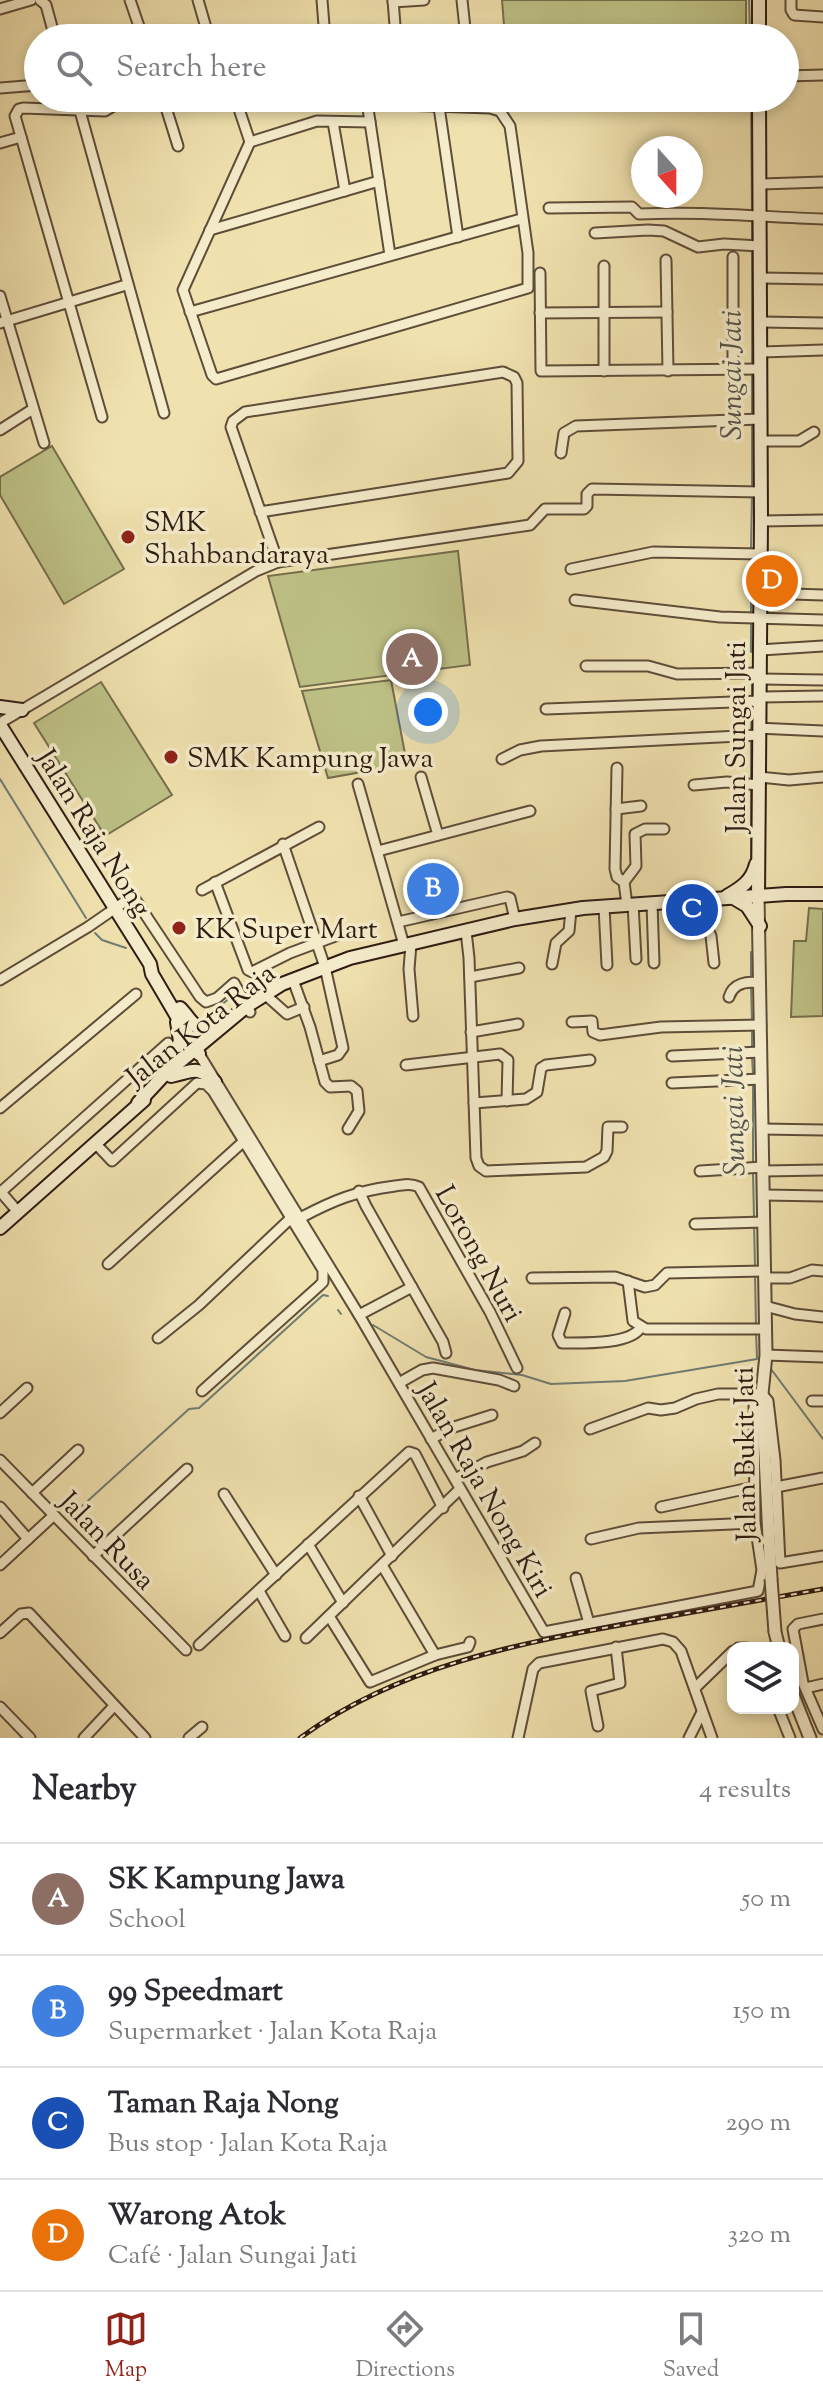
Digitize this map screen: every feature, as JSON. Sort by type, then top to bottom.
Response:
[{"type":"main road","points":[[759,0],[759,24]]},
{"type":"main road","name":"Jalan Sungai Jati","points":[[758,896],[755,783],[760,650],[754,618],[760,593],[755,553],[761,521],[755,492],[760,441],[755,419],[755,370],[761,352],[760,278],[754,246],[754,217],[759,184],[759,112]]},
{"type":"main road","points":[[0,707],[22,710]]},
{"type":"main road","name":"Jalan Raja Nong","points":[[0,724],[150,964],[158,971],[200,1049]]},
{"type":"main road","points":[[758,855],[768,885],[786,894]]},
{"type":"main road","points":[[758,855],[754,875],[728,898],[747,906],[760,926]]},
{"type":"main road","name":"Jalan Kota Raja","points":[[0,1228],[168,1076],[249,1009],[291,981],[325,967],[515,919],[571,910],[823,894]]},
{"type":"main road","points":[[177,1010],[201,1031],[207,1032],[291,981]]},
{"type":"main road","points":[[168,1076],[180,1041],[177,1010]]},
{"type":"main road","points":[[200,1049],[224,1024]]},
{"type":"main road","points":[[168,1076],[197,1070],[206,1072],[215,1082]]},
{"type":"street","points":[[0,9],[31,0]]},
{"type":"street","points":[[40,0],[46,5],[51,24]]},
{"type":"street","points":[[130,0],[138,24]]},
{"type":"street","points":[[198,0],[205,24]]},
{"type":"street","points":[[322,0],[324,24]]},
{"type":"street","points":[[395,24],[393,1],[424,0]]},
{"type":"street","points":[[462,0],[465,24]]},
{"type":"street","points":[[791,0],[794,15],[823,17]]},
{"type":"street","points":[[799,76],[823,75]]},
{"type":"street","points":[[0,88],[24,86]]},
{"type":"street","points":[[24,108],[19,109],[15,116],[102,417]]},
{"type":"street","points":[[80,112],[164,413]]},
{"type":"street","points":[[167,112],[178,146]]},
{"type":"street","points":[[240,112],[250,142],[183,290],[216,379],[528,288],[528,253],[510,126],[501,112]]},
{"type":"street","points":[[368,112],[390,255]]},
{"type":"street","points":[[440,112],[458,237]]},
{"type":"street","points":[[250,142],[317,121],[370,122]]},
{"type":"street","points":[[333,122],[345,191]]},
{"type":"street","points":[[0,143],[21,137]]},
{"type":"street","points":[[210,230],[379,181]]},
{"type":"street","points":[[759,184],[823,182]]},
{"type":"street","points":[[549,208],[632,207],[639,214],[698,212],[823,219]]},
{"type":"street","points":[[190,312],[521,219]]},
{"type":"street","points":[[595,233],[648,230],[672,234],[698,247],[754,246]]},
{"type":"street","points":[[733,257],[733,369]]},
{"type":"street","points":[[666,260],[668,371]]},
{"type":"street","points":[[604,266],[604,371]]},
{"type":"street","points":[[540,273],[541,371],[755,370]]},
{"type":"street","points":[[760,278],[823,279]]},
{"type":"street","points":[[4,322],[127,286]]},
{"type":"street","points":[[0,296],[4,322],[44,443]]},
{"type":"street","points":[[540,313],[667,312]]},
{"type":"street","points":[[760,322],[823,323]]},
{"type":"street","points":[[761,352],[823,350]]},
{"type":"street","points":[[260,512],[508,473],[518,461],[517,383],[514,377],[503,372],[245,412],[238,416],[231,427],[260,512],[278,562]]},
{"type":"street","points":[[0,430],[33,409]]},
{"type":"street","points":[[561,453],[564,433],[576,426],[755,419]]},
{"type":"street","points":[[760,441],[799,441],[814,432]]},
{"type":"street","points":[[0,724],[256,571],[278,562],[530,525],[545,509],[584,509],[587,494],[592,489],[755,492]]},
{"type":"street","points":[[761,521],[823,520]]},
{"type":"street","points":[[571,569],[653,552],[755,553]]},
{"type":"street","points":[[760,593],[823,595]]},
{"type":"street","points":[[575,600],[669,612],[823,620]]},
{"type":"street","points":[[760,650],[823,646]]},
{"type":"street","points":[[586,666],[648,666],[677,674],[823,680]]},
{"type":"street","points":[[546,709],[823,696]]},
{"type":"street","points":[[502,759],[520,750],[541,746],[823,731]]},
{"type":"street","points":[[617,768],[615,869],[617,877],[624,882],[630,905],[636,959]]},
{"type":"street","points":[[421,777],[438,835]]},
{"type":"street","points":[[694,785],[823,777]]},
{"type":"street","points":[[358,784],[398,922],[408,944],[413,1016]]},
{"type":"street","points":[[616,809],[641,806]]},
{"type":"street","points":[[378,851],[530,811]]},
{"type":"street","points":[[202,890],[319,827]]},
{"type":"street","points":[[624,882],[636,866],[635,834],[645,829],[664,829]]},
{"type":"street","points":[[283,844],[325,967],[343,1048],[338,1055],[319,1061]]},
{"type":"street","points":[[215,882],[248,970],[252,972],[290,953],[349,931]]},
{"type":"street","points":[[0,980],[133,896],[200,997],[206,1002],[217,998],[234,983],[249,1009]]},
{"type":"street","name":"Jalan Bukit Jati","points":[[758,896],[760,926],[754,982],[755,1052],[762,1129],[758,1168],[764,1195],[757,1223],[765,1306],[758,1329],[765,1361],[758,1394],[778,1642]]},
{"type":"street","points":[[398,922],[510,898],[515,919]]},
{"type":"street","points":[[699,900],[702,917],[711,936],[714,963]]},
{"type":"street","points":[[652,903],[654,963]]},
{"type":"street","points":[[604,907],[607,965]]},
{"type":"street","points":[[552,964],[556,943],[569,931],[571,910]]},
{"type":"street","points":[[466,931],[476,1158],[479,1166],[486,1171],[586,1167],[604,1157],[608,1127],[622,1127]]},
{"type":"street","points":[[470,977],[519,968]]},
{"type":"street","points":[[291,981],[304,1007],[325,1082],[330,1087],[351,1086],[357,1091],[359,1111],[348,1129]]},
{"type":"street","points":[[729,997],[735,986],[754,982]]},
{"type":"street","points":[[0,1108],[136,994]]},
{"type":"street","points":[[269,998],[287,1014],[304,1007]]},
{"type":"street","points":[[572,1022],[592,1021],[593,1032],[600,1035],[661,1027],[755,1024]]},
{"type":"street","points":[[471,1032],[518,1024]]},
{"type":"street","points":[[18,1212],[0,1192],[168,1043]]},
{"type":"street","points":[[200,1049],[225,1094]]},
{"type":"street","name":"Jalan Raja Nong Kiri","points":[[200,1049],[215,1082],[225,1094],[296,1218],[359,1315],[526,1596],[544,1632],[758,1591],[762,1570],[755,1523],[754,1487],[758,1394]]},
{"type":"street","points":[[672,1056],[755,1052]]},
{"type":"street","points":[[406,1065],[491,1053],[506,1056],[509,1066],[507,1101]]},
{"type":"street","points":[[474,1103],[534,1096],[541,1068],[590,1060]]},
{"type":"street","points":[[672,1083],[756,1079]]},
{"type":"street","points":[[95,1143],[112,1161],[197,1083],[210,1086],[296,1218],[322,1268],[323,1282],[202,1391]]},
{"type":"street","points":[[762,1129],[823,1130]]},
{"type":"street","points":[[108,1264],[244,1141]]},
{"type":"street","points":[[700,1171],[758,1168],[823,1170]]},
{"type":"street","name":"Lorong Nuri","points":[[158,1338],[296,1218],[359,1191],[405,1185],[419,1187],[490,1312],[517,1368]]},
{"type":"street","points":[[359,1191],[443,1342],[446,1353]]},
{"type":"street","points":[[764,1195],[823,1196]]},
{"type":"street","points":[[695,1224],[757,1223]]},
{"type":"street","points":[[532,1278],[615,1277],[645,1287],[655,1285],[667,1273],[790,1278],[806,1272],[823,1271]]},
{"type":"street","points":[[565,1313],[558,1335],[562,1343],[623,1339],[637,1334],[641,1327],[633,1321],[628,1281]]},
{"type":"street","points":[[359,1315],[412,1287]]},
{"type":"street","points":[[765,1306],[823,1317]]},
{"type":"street","name":"Jalan Bukit Jati","points":[[641,1327],[758,1329]]},
{"type":"street","points":[[765,1361],[823,1357]]},
{"type":"street","points":[[399,1383],[422,1370],[433,1368],[499,1380],[514,1386]]},
{"type":"street","points":[[0,1413],[27,1388]]},
{"type":"street","points":[[590,1429],[648,1408],[675,1408],[696,1399],[724,1393],[758,1394],[768,1401],[780,1563],[823,1556]]},
{"type":"street","points":[[431,1439],[451,1428],[492,1415]]},
{"type":"street","points":[[455,1479],[535,1443]]},
{"type":"street","points":[[32,1493],[78,1450]]},
{"type":"street","points":[[199,1645],[409,1452],[415,1454],[443,1508]]},
{"type":"street","name":"Jalan Rusa","points":[[0,1460],[186,1650]]},
{"type":"street","points":[[93,1556],[187,1469]]},
{"type":"street","points":[[776,1487],[823,1478]]},
{"type":"street","points":[[661,1507],[754,1487]]},
{"type":"street","points":[[306,1638],[460,1489]]},
{"type":"street","points":[[224,1494],[276,1575]]},
{"type":"street","points":[[359,1496],[392,1556]]},
{"type":"street","points":[[0,1507],[28,1539]]},
{"type":"street","points":[[0,1565],[53,1516]]},
{"type":"street","points":[[591,1539],[639,1528],[755,1523]]},
{"type":"street","points":[[308,1544],[343,1603]]},
{"type":"street","points":[[382,1565],[435,1655]]},
{"type":"street","points":[[576,1578],[589,1623]]},
{"type":"street","points":[[259,1591],[285,1636]]},
{"type":"street","points":[[0,1633],[21,1614],[29,1613],[145,1738]]},
{"type":"street","points":[[329,1616],[370,1682],[435,1655],[468,1647],[470,1642]]},
{"type":"street","points":[[823,1619],[802,1623],[793,1629],[803,1683],[823,1729]]},
{"type":"street","points":[[518,1738],[533,1669],[539,1663],[663,1639],[673,1642],[681,1651],[712,1738]]},
{"type":"street","points":[[598,1726],[591,1691],[620,1683],[616,1647]]},
{"type":"street","points":[[695,1688],[727,1657]]},
{"type":"street","points":[[806,1688],[823,1684]]},
{"type":"street","points":[[84,1738],[114,1706]]},
{"type":"street","points":[[0,1707],[30,1738]]},
{"type":"street","points":[[799,1710],[810,1738]]},
{"type":"street","points":[[689,1738],[702,1712]]},
{"type":"street","points":[[780,1714],[790,1738]]},
{"type":"street","points":[[189,1738],[202,1727]]},
{"type":"green space","points":[[502,0],[746,0],[746,24],[504,24]]},
{"type":"green space","points":[[52,446],[124,569],[64,604],[0,495],[0,477]]},
{"type":"green space","points":[[458,551],[470,665],[300,687],[268,576]]},
{"type":"green space","points":[[391,680],[407,764],[328,778],[302,691]]},
{"type":"green space","points":[[101,682],[172,795],[105,836],[34,723]]},
{"type":"green space","points":[[809,908],[823,909],[823,1016],[791,1017],[794,941],[806,941]]},
{"type":"waterway","name":"Sungai Jati","points":[[749,0],[750,24]]},
{"type":"waterway","name":"Sungai Jati","points":[[751,112],[752,213]]},
{"type":"waterway","name":"Sungai Jati","points":[[752,219],[752,241]]},
{"type":"waterway","name":"Sungai Jati","points":[[752,251],[752,365]]},
{"type":"waterway","name":"Sungai Jati","points":[[752,371],[752,417]]},
{"type":"waterway","name":"Sungai Jati","points":[[752,423],[752,489]]},
{"type":"waterway","name":"Sungai Jati","points":[[751,549],[752,495]]},
{"type":"waterway","name":"Sungai Jati","points":[[751,559],[751,613]]},
{"type":"waterway","name":"Sungai Jati","points":[[751,623],[751,652]]},
{"type":"waterway","name":"Sungai Jati","points":[[752,678],[752,696]]},
{"type":"waterway","name":"Sungai Jati","points":[[751,732],[752,706]]},
{"type":"waterway","name":"Sungai Jati","points":[[751,738],[751,780]]},
{"type":"waterway","points":[[0,779],[86,918]]},
{"type":"waterway","name":"Sungai Jati","points":[[751,786],[751,862]]},
{"type":"waterway","points":[[95,933],[102,940],[126,948]]},
{"type":"waterway","name":"Sungai Jati","points":[[751,952],[751,979]]},
{"type":"waterway","name":"Sungai Jati","points":[[751,985],[752,1022]]},
{"type":"waterway","points":[[209,1015],[231,997]]},
{"type":"waterway","name":"Sungai Jati","points":[[752,1029],[752,1050]]},
{"type":"waterway","name":"Sungai Jati","points":[[752,1057],[753,1074]]},
{"type":"waterway","name":"Sungai Jati","points":[[753,1085],[753,1162]]},
{"type":"waterway","name":"Sungai Jati","points":[[753,1173],[754,1218]]},
{"type":"waterway","name":"Sungai Jati","points":[[754,1225],[755,1266]]},
{"type":"waterway","name":"Sungai Jati","points":[[755,1276],[756,1326]]},
{"type":"waterway","points":[[70,1517],[189,1409],[199,1408],[323,1295],[328,1296]]},
{"type":"waterway","points":[[338,1310],[341,1314]]},
{"type":"waterway","points":[[373,1325],[426,1357],[475,1370],[522,1375],[551,1384],[625,1381],[757,1359]]},
{"type":"waterway","name":"Sungai Jati","points":[[756,1332],[757,1358]]},
{"type":"waterway","name":"Sungai Jati","points":[[771,1369],[823,1439]]},
{"type":"railway","points":[[300,1738],[378,1692],[461,1661],[593,1630],[823,1589]]},
{"type":"place","name":"SMK Shahbandaraya","points":[[128,537]]},
{"type":"place","name":"Warong Atok","points":[[772,581]]},
{"type":"place","name":"SK Kampung Jawa","points":[[412,659]]},
{"type":"place","name":"SMK Kampung Jawa","points":[[171,757]]},
{"type":"place","name":"99 Speedmart","points":[[433,889]]},
{"type":"place","name":"Taman Raja Nong","points":[[692,910]]},
{"type":"place","name":"KK Super Mart","points":[[179,928]]}]
